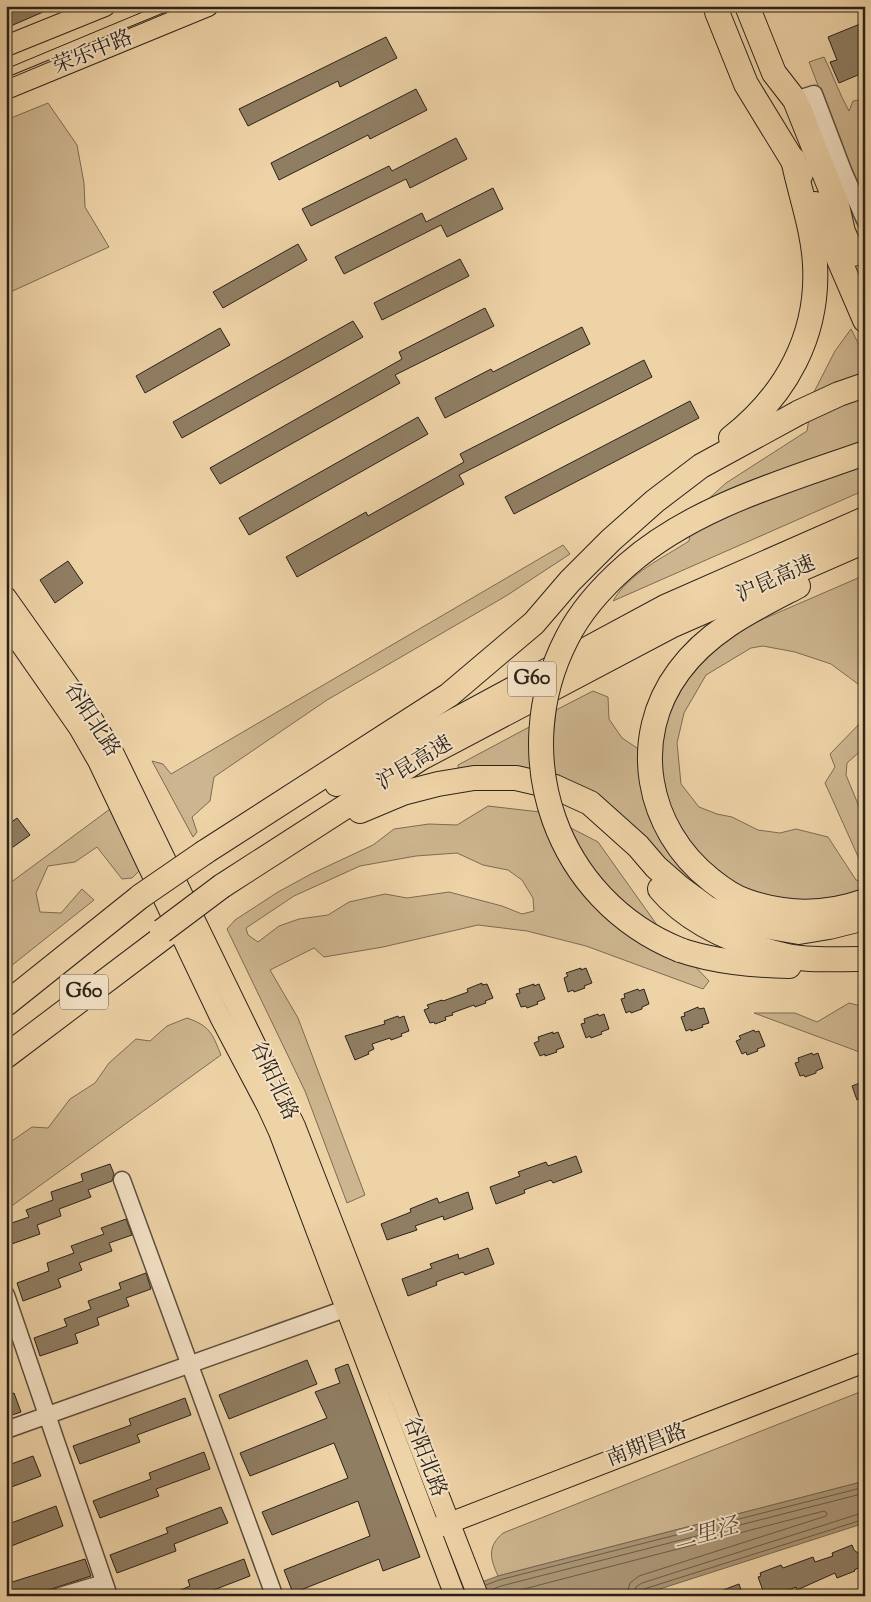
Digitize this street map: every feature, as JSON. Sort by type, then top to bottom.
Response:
[{"type":"highway","points":[[747,6],[774,73],[795,100],[838,205],[843,232],[865,284]]},
{"type":"highway","points":[[717,12],[746,84],[793,159],[807,186],[865,320]]},
{"type":"highway","points":[[205,852],[449,696],[534,623],[611,540],[655,501],[700,466],[715,450],[744,427],[770,402],[791,371],[806,338],[814,301],[815,264],[810,226],[793,159]]},
{"type":"highway","points":[[838,205],[854,226],[865,246]]},
{"type":"highway","points":[[700,466],[800,412],[839,394],[865,385]]},
{"type":"highway","points":[[862,958],[834,966],[768,965],[725,961],[680,950],[630,924],[603,900],[585,878],[556,825],[544,786],[541,724],[550,681],[567,637],[594,597],[628,564],[667,536],[729,504],[865,453]]},
{"type":"highway","name":"沪昆高速","points":[[6,1004],[141,896],[205,852],[401,750],[665,607],[865,519]]},
{"type":"highway","name":"沪昆高速","points":[[6,1055],[163,934],[421,758],[673,625],[865,541]]},
{"type":"highway","points":[[865,552],[720,629],[699,648],[679,671],[664,695],[654,722],[650,750],[650,778],[657,805],[667,829],[681,851],[699,870],[721,888],[745,901],[772,909],[799,912],[825,911],[865,901]]},
{"type":"highway","points":[[225,890],[368,806],[411,791],[474,778],[516,778],[555,787],[590,804],[638,846],[656,867],[680,888],[707,908],[736,921],[799,932],[865,918]]},
{"type":"highway","points":[[616,827],[629,851],[662,892],[697,922],[729,937],[787,956],[812,959],[862,958]]},
{"type":"main road","name":"荣乐中路","points":[[6,46],[105,6]]},
{"type":"main road","name":"荣乐中路","points":[[6,89],[208,6]]},
{"type":"main road","name":"谷阳北路","points":[[6,597],[93,720],[114,754],[283,1099],[355,1305],[430,1531],[453,1590]]},
{"type":"main road","name":"谷阳北路","points":[[6,623],[79,728],[98,761],[220,1017],[268,1106],[450,1523],[478,1596]]},
{"type":"main road","name":"南期昌路","points":[[430,1531],[865,1362]]},
{"type":"street","points":[[795,100],[814,94],[847,181],[865,220]]},
{"type":"street","points":[[122,1180],[273,1592]]},
{"type":"street","points":[[6,1295],[106,1590],[60,1596]]},
{"type":"street","points":[[6,1430],[355,1305]]},
{"type":"shaded area","points":[[824,57],[849,111],[853,101],[865,99],[865,138],[859,140],[865,156],[865,208],[809,62]]},
{"type":"shaded area","points":[[48,103],[77,145],[84,183],[85,207],[109,247],[6,294],[6,120]]},
{"type":"shaded area","points":[[851,329],[865,357],[865,490],[613,601],[637,574],[689,541],[694,512],[726,483],[807,431],[813,394],[835,351]]},
{"type":"shaded area","points":[[563,545],[570,554],[506,596],[327,700],[214,777],[210,801],[192,817],[197,832],[193,837],[152,761],[163,764],[171,774]]},
{"type":"shaded area","points":[[865,575],[865,681],[858,684],[831,664],[795,652],[763,646],[751,648],[706,675],[684,713],[677,743],[681,784],[699,807],[732,817],[758,830],[780,833],[796,829],[828,837],[856,880],[865,882],[865,896],[849,902],[760,899],[708,868],[672,822],[658,761],[669,709],[677,690],[712,648],[728,636]]},
{"type":"shaded area","points":[[593,691],[608,697],[609,719],[622,738],[643,752],[646,797],[751,919],[707,902],[608,803],[553,774],[552,748],[556,710]]},
{"type":"shaded area","points":[[865,718],[865,747],[847,763],[846,775],[865,821],[865,872],[825,783],[835,767],[830,754]]},
{"type":"shaded area","points":[[533,725],[534,774],[459,773],[458,765]]},
{"type":"shaded area","points":[[488,806],[540,812],[598,842],[662,932],[709,981],[703,989],[586,946],[527,931],[478,925],[383,947],[324,957],[314,948],[270,970],[298,1018],[365,1195],[347,1203],[305,1091],[227,929],[235,920],[278,892],[311,874],[373,845],[394,829],[429,824],[457,825]],"holes":[[[457,853],[483,865],[508,870],[522,880],[533,898],[534,911],[522,914],[502,906],[449,892],[407,898],[385,894],[349,902],[328,915],[299,919],[279,926],[258,942],[248,935],[246,928],[294,896],[360,866],[416,856]]]},
{"type":"shaded area","points":[[110,809],[117,809],[147,863],[132,878],[122,879],[97,847],[75,862],[48,866],[36,893],[40,912],[61,913],[82,889],[94,900],[6,970],[6,886]]},
{"type":"shaded area","points":[[849,1003],[865,1007],[865,1054],[754,1013],[795,1013],[817,1022]]},
{"type":"shaded area","points":[[187,1018],[201,1024],[209,1031],[221,1055],[6,1210],[6,1145],[32,1127],[48,1128],[70,1099],[95,1083],[109,1063],[136,1039],[150,1041],[167,1026]]},
{"type":"shaded area","points":[[865,1390],[865,1481],[498,1576],[493,1564],[492,1548],[503,1533]]},
{"type":"water","name":"二里泾","points":[[865,1481],[865,1523],[638,1596],[443,1596],[498,1576]]},
{"type":"building","points":[[6,6],[57,6],[6,28]]},
{"type":"building","points":[[865,22],[865,72],[839,83],[830,62],[837,60],[828,37]]},
{"type":"building","points":[[386,37],[397,58],[340,87],[338,81],[248,126],[239,109]]},
{"type":"building","points":[[416,89],[427,110],[370,139],[368,135],[279,180],[271,163]]},
{"type":"building","points":[[456,138],[467,159],[410,188],[406,179],[311,226],[302,209],[389,166],[392,171]]},
{"type":"building","points":[[493,188],[503,209],[447,237],[441,225],[344,274],[335,257],[422,213],[426,222]]},
{"type":"building","points":[[298,244],[307,260],[223,308],[213,292]]},
{"type":"building","points":[[460,259],[469,276],[382,320],[374,303]]},
{"type":"building","points":[[485,308],[494,326],[395,375],[400,383],[220,484],[210,468],[402,359],[399,352]]},
{"type":"building","points":[[353,321],[363,337],[182,438],[173,422]]},
{"type":"building","points":[[582,327],[590,344],[445,418],[435,398],[491,369],[493,372]]},
{"type":"building","points":[[220,328],[230,345],[145,393],[136,376]]},
{"type":"building","points":[[644,360],[652,377],[459,475],[464,484],[297,577],[286,557],[366,512],[368,516],[464,462],[460,454]]},
{"type":"building","points":[[690,401],[699,418],[514,514],[505,497]]},
{"type":"building","points":[[418,417],[428,434],[249,535],[239,518]]},
{"type":"building","points":[[68,561],[83,583],[55,603],[40,580]]},
{"type":"building","points":[[17,818],[30,835],[6,852],[6,826]]},
{"type":"building","points":[[581,968],[581,970],[586,968],[592,983],[584,986],[585,988],[568,992],[564,978],[568,976],[566,973]]},
{"type":"building","points":[[482,983],[482,985],[487,984],[493,998],[485,1001],[486,1003],[452,1013],[453,1015],[445,1017],[446,1020],[435,1024],[434,1022],[430,1023],[424,1010],[429,1008],[427,1005],[468,992],[467,989]]},
{"type":"building","points":[[534,984],[534,986],[539,984],[545,999],[527,1008],[526,1006],[521,1007],[516,994],[520,993],[519,989]]},
{"type":"building","points":[[638,989],[639,991],[644,989],[649,1004],[642,1007],[642,1009],[626,1013],[621,999],[625,998],[624,994]]},
{"type":"building","points":[[698,1007],[699,1009],[704,1008],[709,1023],[702,1025],[703,1027],[686,1031],[681,1017],[685,1016],[684,1013]]},
{"type":"building","points":[[598,1014],[599,1016],[604,1014],[609,1029],[601,1032],[602,1034],[586,1038],[581,1024],[585,1023],[584,1019]]},
{"type":"building","points":[[398,1016],[399,1018],[404,1016],[409,1031],[391,1040],[390,1038],[372,1044],[374,1049],[368,1052],[369,1054],[355,1060],[345,1036],[385,1024],[384,1021]]},
{"type":"building","points":[[754,1030],[755,1032],[759,1031],[765,1046],[747,1055],[746,1052],[742,1054],[736,1041],[741,1039],[739,1036]]},
{"type":"building","points":[[553,1032],[553,1034],[558,1032],[564,1047],[556,1050],[557,1052],[540,1056],[534,1043],[539,1041],[538,1037]]},
{"type":"building","points":[[812,1053],[813,1055],[818,1053],[823,1068],[805,1077],[804,1075],[800,1076],[795,1063],[799,1062],[798,1058]]},
{"type":"building","points":[[865,1081],[865,1097],[857,1100],[852,1086]]},
{"type":"building","points":[[576,1156],[582,1172],[553,1183],[551,1180],[524,1190],[525,1193],[496,1204],[490,1187],[520,1176],[518,1172],[546,1162],[548,1166]]},
{"type":"building","points":[[110,1164],[114,1174],[112,1181],[88,1190],[91,1197],[59,1209],[61,1216],[37,1225],[40,1234],[6,1246],[6,1225],[29,1217],[26,1210],[53,1200],[51,1192],[83,1181],[81,1174]]},
{"type":"building","points":[[468,1192],[473,1209],[444,1220],[443,1216],[415,1226],[417,1230],[387,1240],[381,1224],[411,1212],[410,1209],[437,1198],[439,1203]]},
{"type":"building","points":[[126,1219],[132,1235],[109,1243],[112,1251],[79,1263],[82,1270],[58,1279],[61,1287],[23,1301],[17,1283],[49,1271],[47,1263],[74,1253],[71,1246],[104,1234],[101,1228]]},
{"type":"building","points":[[488,1248],[494,1264],[465,1275],[463,1272],[436,1282],[437,1285],[408,1296],[402,1279],[432,1268],[430,1264],[458,1254],[459,1259]]},
{"type":"building","points":[[146,1273],[151,1289],[126,1298],[129,1306],[97,1318],[99,1325],[75,1334],[78,1343],[40,1356],[34,1338],[67,1326],[64,1319],[91,1309],[88,1301],[121,1289],[119,1283]]},
{"type":"building","points":[[307,1360],[317,1384],[229,1419],[219,1395]]},
{"type":"building","points":[[348,1364],[420,1557],[383,1571],[379,1559],[293,1593],[284,1570],[370,1536],[358,1501],[272,1535],[262,1512],[348,1478],[334,1443],[250,1476],[240,1453],[327,1418],[315,1392],[340,1383],[335,1369]]},
{"type":"building","points":[[14,1393],[21,1412],[6,1417],[6,1396]]},
{"type":"building","points":[[185,1398],[191,1415],[137,1435],[140,1442],[80,1464],[73,1446],[131,1425],[129,1419]]},
{"type":"building","points":[[204,1452],[210,1469],[156,1489],[159,1496],[100,1518],[93,1501],[151,1479],[149,1473]]},
{"type":"building","points":[[33,1456],[41,1476],[6,1489],[6,1466]]},
{"type":"building","points":[[56,1506],[63,1526],[6,1548],[6,1525]]},
{"type":"building","points":[[221,1507],[228,1523],[174,1544],[176,1551],[117,1573],[110,1555],[168,1533],[166,1528]]},
{"type":"building","points":[[852,1545],[854,1550],[863,1557],[861,1560],[863,1566],[855,1571],[837,1578],[835,1573],[797,1590],[796,1587],[773,1596],[765,1596],[758,1577],[761,1576],[760,1573],[781,1565],[783,1568],[813,1557],[815,1562],[833,1556],[832,1553]]},
{"type":"building","points":[[85,1559],[91,1576],[30,1596],[6,1596],[6,1584]]},
{"type":"building","points":[[244,1559],[250,1576],[198,1596],[167,1596],[190,1586],[188,1580]]},
{"type":"building","points":[[739,1584],[743,1596],[710,1596],[710,1595]]},
{"type":"tram line","points":[[6,69],[157,6]]},
{"type":"tram line","points":[[6,80],[183,6]]}]
